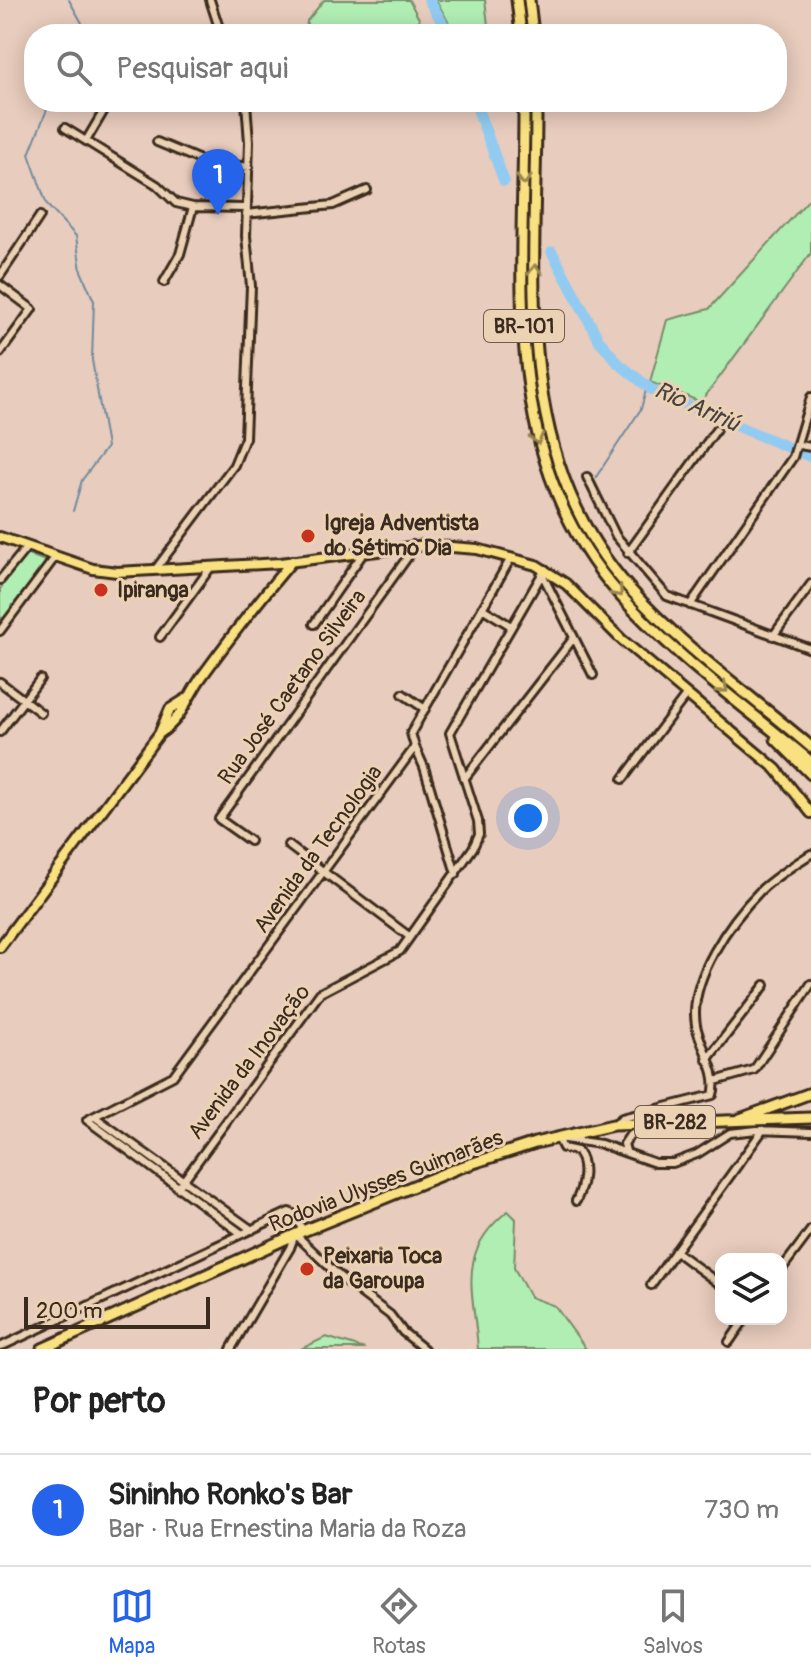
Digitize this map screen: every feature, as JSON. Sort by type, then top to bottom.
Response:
[{"type":"highway","points":[[517,0],[520,24]]},
{"type":"highway","points":[[529,0],[532,24]]},
{"type":"highway","name":"BR-101","points":[[524,112],[524,352],[533,424],[550,480],[579,540],[619,594],[663,638],[811,762]]},
{"type":"highway","name":"BR-101","points":[[536,112],[538,380],[548,437],[567,491],[598,548],[640,600],[811,747]]},
{"type":"highway","points":[[759,718],[811,774]]},
{"type":"highway","points":[[737,1120],[811,1093]]},
{"type":"highway","name":"Rodovia Ulysses Guimarães","points":[[42,1349],[299,1232],[458,1168],[613,1125],[811,1118]]},
{"type":"main road","points":[[0,537],[117,572],[267,564],[412,545],[459,546],[511,558],[566,584],[613,633],[783,775],[811,813]]},
{"type":"main road","points":[[159,734],[164,718],[186,699],[292,561]]},
{"type":"main road","points":[[267,564],[275,582]]},
{"type":"main road","points":[[0,947],[159,734],[172,725],[179,707]]},
{"type":"main road","points":[[164,718],[172,725]]},
{"type":"street","points":[[210,0],[218,24]]},
{"type":"street","points":[[86,141],[103,112]]},
{"type":"street","points":[[155,570],[234,465],[245,438],[251,286],[246,211],[249,167],[246,112]]},
{"type":"street","points":[[65,128],[157,185],[172,200],[193,207],[246,211],[333,205],[367,190]]},
{"type":"street","points":[[157,142],[205,162],[249,167]]},
{"type":"street","points":[[164,282],[180,254],[193,207]]},
{"type":"street","points":[[0,276],[40,216]]},
{"type":"street","points":[[0,285],[32,309],[0,353]]},
{"type":"street","points":[[690,605],[793,457],[799,446],[811,397]]},
{"type":"street","points":[[628,553],[716,430]]},
{"type":"street","points":[[799,446],[811,447]]},
{"type":"street","points":[[587,477],[628,553],[661,591],[690,605],[811,649]]},
{"type":"street","name":"Rua José Caetano Silveira","points":[[250,841],[219,819],[412,551],[412,545]]},
{"type":"street","points":[[0,580],[27,547]]},
{"type":"street","points":[[314,624],[364,552]]},
{"type":"street","points":[[0,631],[56,556]]},
{"type":"street","name":"Avenida da Tecnologia","points":[[178,1188],[87,1120],[173,1076],[413,750],[410,736],[511,558]]},
{"type":"street","points":[[160,637],[211,567]]},
{"type":"street","points":[[543,572],[593,675]]},
{"type":"street","name":"Avenida da Inovação","points":[[178,1188],[320,993],[400,951],[456,874],[479,834],[451,731],[543,572]]},
{"type":"street","points":[[773,636],[811,584]]},
{"type":"street","points":[[482,608],[511,626]]},
{"type":"street","points":[[464,779],[573,639]]},
{"type":"street","points":[[0,732],[40,679]]},
{"type":"street","points":[[0,682],[41,713]]},
{"type":"street","points":[[403,694],[425,709]]},
{"type":"street","points":[[623,779],[687,694]]},
{"type":"street","points":[[413,750],[422,765],[456,874]]},
{"type":"street","points":[[459,763],[481,760]]},
{"type":"street","points":[[405,761],[422,765]]},
{"type":"street","points":[[288,845],[410,937]]},
{"type":"street","points":[[613,1125],[622,1118],[710,1097],[714,1092],[715,1081],[695,1017],[706,970],[752,900],[771,882],[811,854]]},
{"type":"street","points":[[715,1081],[754,1070],[811,984]]},
{"type":"street","points":[[707,1060],[765,985]]},
{"type":"street","points":[[95,1117],[252,1230]]},
{"type":"street","points":[[626,1151],[624,1144],[630,1135],[661,1127],[666,1122]]},
{"type":"street","points":[[651,1285],[763,1130]]},
{"type":"street","points":[[558,1138],[626,1151],[641,1159],[673,1163],[697,1154],[730,1133],[763,1130],[811,1132]]},
{"type":"street","points":[[558,1138],[563,1148],[577,1151],[584,1162],[582,1186],[576,1201]]},
{"type":"street","points":[[178,1188],[242,1234]]},
{"type":"street","points":[[0,1347],[290,1212],[299,1232],[340,1277],[390,1315],[403,1332],[424,1349]]},
{"type":"street","points":[[787,1262],[811,1230]]},
{"type":"street","points":[[231,1349],[299,1232]]},
{"type":"street","points":[[675,1251],[715,1281]]},
{"type":"street","points":[[729,1342],[741,1325]]},
{"type":"green space","points":[[324,0],[409,0],[422,24],[307,24]]},
{"type":"green space","points":[[436,0],[485,0],[488,24],[449,24]]},
{"type":"green space","points":[[811,197],[811,253],[701,402],[650,382],[667,320],[709,309]]},
{"type":"green space","points":[[27,554],[48,562],[3,619],[0,617],[0,589]]},
{"type":"green space","points":[[508,1211],[516,1219],[514,1268],[530,1297],[555,1306],[586,1349],[478,1349],[472,1291],[474,1258],[491,1226]]},
{"type":"green space","points":[[326,1337],[365,1349],[301,1349]]},
{"type":"waterway","points":[[69,0],[82,24]]},
{"type":"waterway","name":"Rio Aririú","points":[[429,0],[443,24]]},
{"type":"waterway","points":[[46,112],[29,154],[47,205],[76,236],[81,271],[94,301],[92,360],[107,447],[82,480],[73,511]]},
{"type":"waterway","name":"Rio Aririú","points":[[479,112],[504,181]]},
{"type":"waterway","name":"Rio Aririú","points":[[552,252],[599,340],[618,363],[652,390],[811,457]]},
{"type":"waterway","points":[[596,477],[641,409],[647,386]]},
{"type":"place","name":"Sininho Ronko's Bar","points":[[218,215]]},
{"type":"place","name":"Igreja Adventista do Sétimo Dia","points":[[308,536]]},
{"type":"place","name":"Ipiranga","points":[[101,590]]},
{"type":"place","name":"Peixaria Toca da Garoupa","points":[[307,1269]]}]
